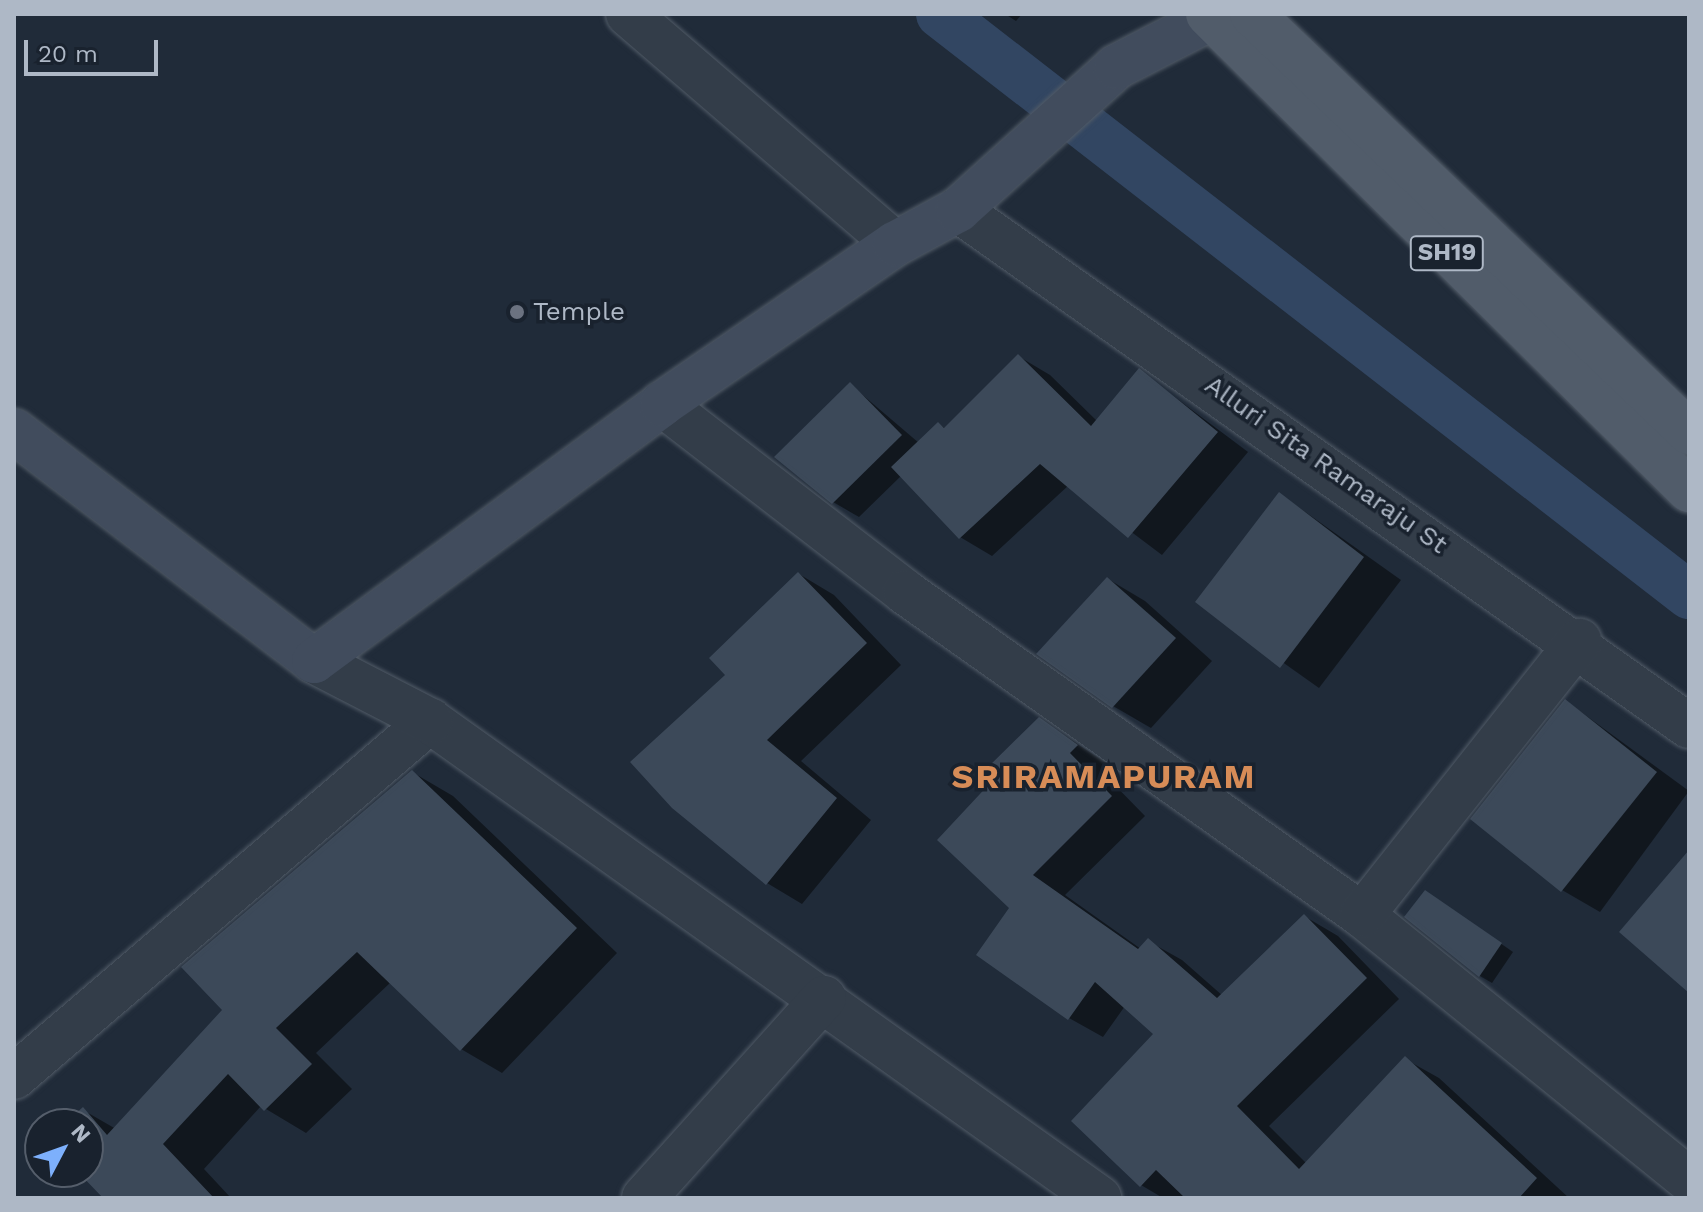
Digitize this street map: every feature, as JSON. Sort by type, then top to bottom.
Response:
[{"type":"main road","name":"SH19","points":[[1252,14],[1689,432]]},
{"type":"main road","points":[[14,431],[298,649],[895,244],[958,210],[1001,176],[1116,67],[1213,17]]},
{"type":"main road","name":"SH19","points":[[1213,17],[1689,490]]},
{"type":"street","points":[[628,14],[895,244]]},
{"type":"street","name":"Alluri Sita Ramaraju St","points":[[958,210],[1579,641],[1689,726]]},
{"type":"street","points":[[662,404],[905,592],[1362,915],[1689,1180]]},
{"type":"street","points":[[1362,915],[1579,641]]},
{"type":"street","points":[[298,649],[430,721],[824,998],[1099,1198]]},
{"type":"street","points":[[14,1077],[430,721]]},
{"type":"street","points":[[644,1198],[824,998]]},
{"type":"building","points":[[1018,354],[1091,426],[1139,368],[1218,432],[1128,538],[1040,464],[959,539],[891,467],[938,422],[944,428]]},
{"type":"building","points":[[850,382],[902,435],[832,504],[774,457]]},
{"type":"building","points":[[1279,492],[1364,557],[1280,668],[1195,602]]},
{"type":"building","points":[[798,572],[867,643],[767,740],[837,798],[766,885],[672,808],[630,762],[725,675],[709,658]]},
{"type":"building","points":[[1107,577],[1176,638],[1112,708],[1036,654]]},
{"type":"building","points":[[1565,699],[1657,772],[1561,892],[1470,819]]},
{"type":"building","points":[[1039,717],[1078,745],[1070,753],[1112,796],[1033,875],[1138,949],[1148,938],[1217,998],[1304,914],[1367,978],[1237,1106],[1299,1169],[1405,1056],[1537,1178],[1519,1198],[1185,1198],[1156,1170],[1140,1187],[1071,1121],[1153,1034],[1095,982],[1068,1020],[976,955],[1009,908],[937,840],[993,780],[984,771]]},
{"type":"building","points":[[412,770],[577,928],[460,1051],[357,952],[276,1028],[312,1064],[264,1111],[228,1074],[163,1144],[214,1198],[103,1198],[93,1188],[104,1188],[104,1132],[107,1135],[222,1010],[181,967]]},
{"type":"building","points":[[1689,850],[1689,993],[1619,932]]},
{"type":"building","points":[[1425,890],[1502,943],[1479,977],[1404,917]]},
{"type":"waterway","points":[[940,14],[1689,595]]},
{"type":"place","name":"Temple","points":[[517,312]]},
{"type":"district","name":"SRIRAMAPURAM","points":[[1104,777]]}]
